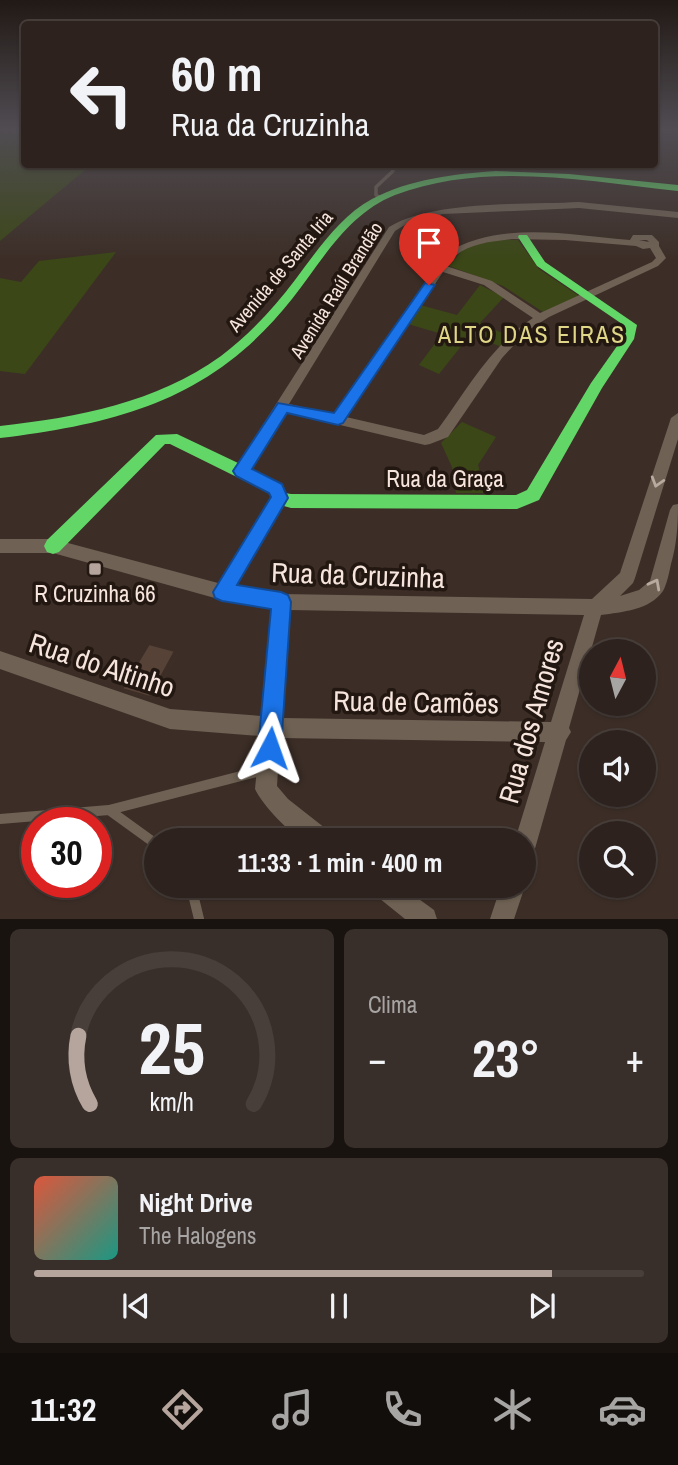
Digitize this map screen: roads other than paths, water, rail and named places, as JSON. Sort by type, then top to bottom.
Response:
[{"type":"main road","name":"Avenida de Santa Iria","points":[[2,431],[79,423],[118,414],[176,393],[215,371],[263,329],[345,225],[381,198],[413,186],[468,176],[512,176],[678,188]]},
{"type":"main road","name":"Rua da Graça","points":[[279,498],[507,502],[533,495],[596,386],[631,333],[627,320],[541,264],[523,237]]},
{"type":"main road","points":[[53,547],[121,475],[161,439],[173,438],[241,471],[276,489],[279,498]]},
{"type":"street","name":"Avenida Raúl Brandão","points":[[241,471],[392,229],[405,221],[443,211],[579,205],[678,215]]},
{"type":"street","points":[[283,407],[416,438],[436,437],[443,432],[498,355],[523,329],[540,318],[655,264],[661,258],[654,246],[636,243],[482,237],[462,245],[449,255],[338,419]]},
{"type":"street","points":[[441,268],[488,284],[540,318]]},
{"type":"street","points":[[595,607],[627,578],[678,418]]},
{"type":"street","points":[[222,592],[279,498]]},
{"type":"street","name":"Rua da Cruzinha","points":[[0,546],[53,547],[222,592],[281,602],[595,607],[640,599],[651,593],[657,585],[678,510]]},
{"type":"street","points":[[281,602],[267,789],[280,807],[307,828]]},
{"type":"street","name":"Rua dos Amores","points":[[531,828],[561,732],[595,607]]},
{"type":"street","name":"Rua do Altinho","points":[[0,660],[170,719],[271,727]]},
{"type":"street","name":"Rua de Camões","points":[[271,727],[561,732]]},
{"type":"street","points":[[398,898],[425,919]]},
{"type":"street","points":[[502,919],[509,898]]},
{"type":"lane","points":[[381,198],[376,195],[376,187],[391,173]]},
{"type":"lane","points":[[112,809],[268,769]]},
{"type":"lane","points":[[112,812],[144,835]]},
{"type":"lane","points":[[0,819],[21,817]]},
{"type":"lane","points":[[196,898],[200,909],[198,919]]},
{"type":"place","name":"R Cruzinha 66","points":[[95,569]]},
{"type":"district","name":"ALTO DAS EIRAS","points":[[532,335]]}]
